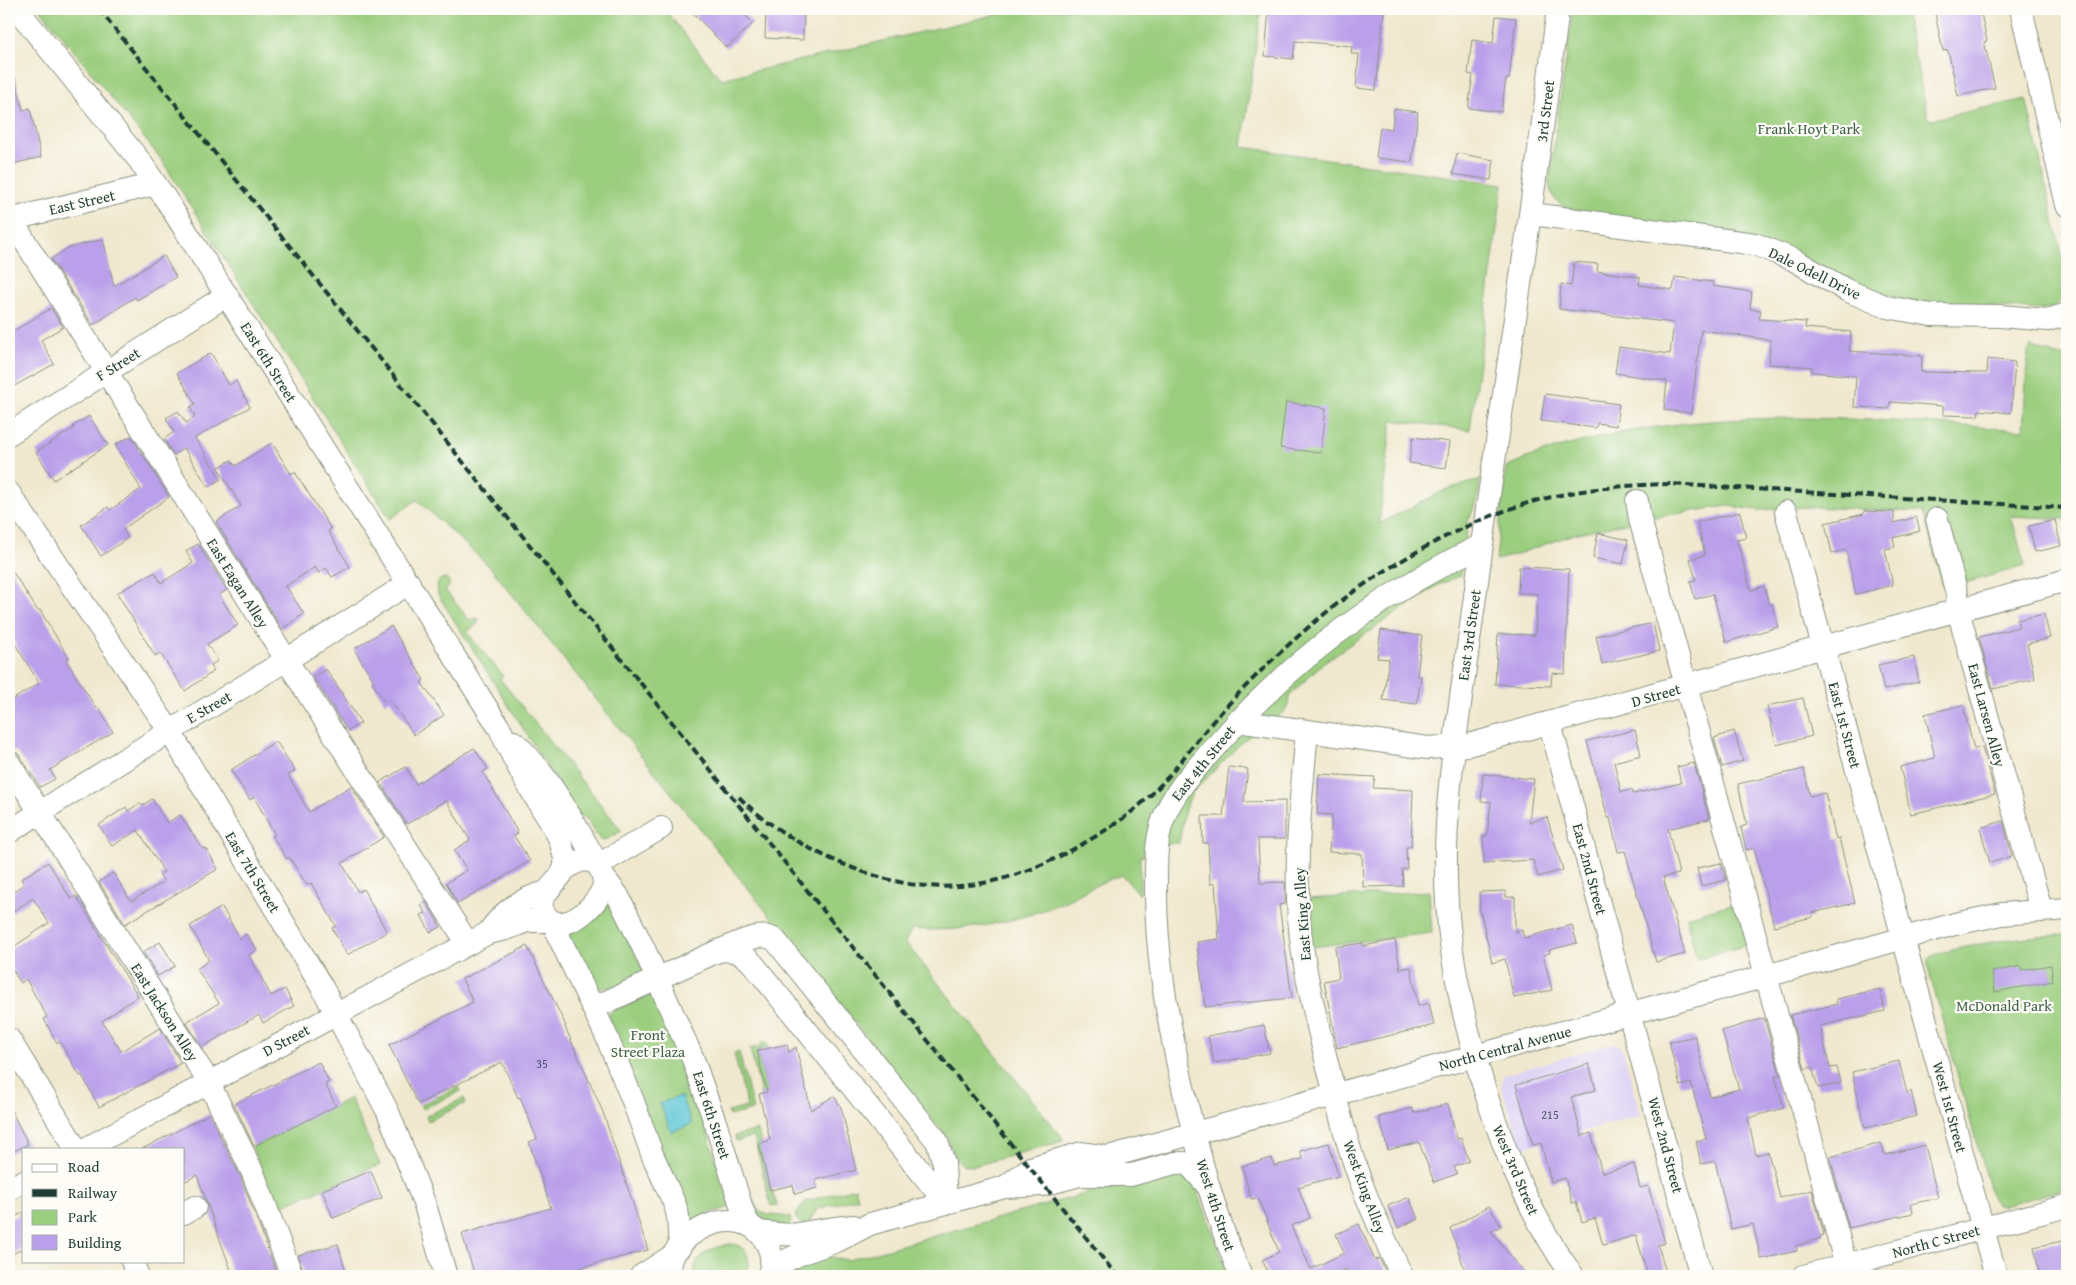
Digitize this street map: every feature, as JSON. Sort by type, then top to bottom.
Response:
[{"type":"street","name":"East 6th Street","points":[[17,9],[139,160],[227,295],[500,729],[517,766],[562,844],[565,861],[564,871]]},
{"type":"street","name":"3rd Street","points":[[1532,214],[1558,9]]},
{"type":"street","points":[[2021,9],[2067,205]]},
{"type":"street","name":"East Street","points":[[10,219],[155,184]]},
{"type":"street","name":"Dale Odell Drive","points":[[1532,214],[1755,244],[1794,260],[1846,290],[1887,307],[1931,315],[2000,316],[2048,320],[2067,314]]},
{"type":"street","name":"East 3rd Street","points":[[1475,1056],[1454,967],[1447,904],[1446,845],[1454,748],[1482,545],[1532,214]]},
{"type":"street","name":"East Eagan Alley","points":[[10,219],[287,661],[468,944]]},
{"type":"street","name":"F Street","points":[[9,434],[227,295]]},
{"type":"street","name":"East 7th Street","points":[[9,493],[169,730],[323,989],[388,1112],[425,1206],[446,1276]]},
{"type":"street","points":[[1637,500],[1640,519],[1848,1270]]},
{"type":"street","name":"East 1st Street","points":[[1786,512],[1903,938]]},
{"type":"street","name":"East Larsen Alley","points":[[1937,519],[1957,594],[1958,610],[2041,910]]},
{"type":"street","name":"East 4th Street","points":[[1193,1134],[1168,1018],[1158,954],[1157,854],[1161,823],[1175,795],[1237,722],[1312,651],[1390,594],[1428,572],[1482,545]]},
{"type":"street","name":"D Street","points":[[1237,722],[1428,748],[1454,748],[1550,724],[2067,580]]},
{"type":"street","name":"E Street","points":[[9,832],[169,730],[287,661],[409,583]]},
{"type":"street","name":"East 2nd Street","points":[[1550,724],[1630,1013]]},
{"type":"street","name":"East 6th Street","points":[[500,729],[530,758],[618,896],[658,978],[693,1059],[718,1128],[742,1209],[753,1227],[766,1242],[772,1256],[770,1272]]},
{"type":"street","name":"East King Alley","points":[[1307,731],[1298,854],[1298,900],[1304,956],[1318,1029],[1335,1094]]},
{"type":"street","name":"East Jackson Alley","points":[[9,763],[208,1081],[253,1173],[292,1276]]},
{"type":"street","points":[[600,870],[661,828]]},
{"type":"street","points":[[583,860],[594,862],[600,870],[604,882],[600,893],[586,911],[573,921],[566,923],[553,921],[547,916],[543,906],[546,892],[573,863],[583,860]]},
{"type":"street","name":"D Street","points":[[488,933],[499,916],[535,895],[546,892]]},
{"type":"street","name":"North Central Avenue","points":[[674,1260],[694,1233],[714,1222],[735,1220],[753,1227],[797,1234],[834,1227],[870,1224],[1005,1187],[1043,1185],[1080,1175],[1108,1157],[1903,938],[2002,914],[2067,909]]},
{"type":"street","name":"D Street","points":[[87,1148],[208,1081],[488,933],[527,921],[553,921]]},
{"type":"street","points":[[553,921],[616,1060],[678,1216],[674,1260],[640,1276]]},
{"type":"street","points":[[592,1008],[718,952],[760,936],[769,936],[775,940],[938,1141],[944,1163],[946,1203]]},
{"type":"street","name":"West 1st Street","points":[[1903,938],[1996,1276]]},
{"type":"street","points":[[718,952],[728,950],[738,952],[753,964],[946,1203]]},
{"type":"street","name":"West 2nd Street","points":[[1630,1013],[1701,1276]]},
{"type":"street","points":[[9,1038],[75,1148]]},
{"type":"street","name":"West 3rd Street","points":[[1475,1056],[1492,1111],[1514,1171],[1548,1239],[1573,1276]]},
{"type":"street","name":"West King Alley","points":[[1335,1094],[1363,1188],[1402,1276]]},
{"type":"street","name":"West 4th Street","points":[[1193,1134],[1208,1187],[1241,1276]]},
{"type":"street","name":"North Central Avenue","points":[[1005,1187],[1030,1168],[1082,1154],[1108,1157]]},
{"type":"street","points":[[1080,1175],[1132,1175],[1175,1163],[1184,1163],[1191,1167],[1208,1187]]},
{"type":"street","points":[[9,1189],[22,1183]]},
{"type":"street","name":"North C Street","points":[[1804,1276],[1848,1270],[2067,1206]]},
{"type":"street","name":"North Central Avenue","points":[[770,1272],[802,1254],[837,1241],[870,1224]]},
{"type":"street","points":[[132,1262],[138,1276]]},
{"type":"shaded area","points":[[1612,1044],[1619,1046],[1623,1050],[1641,1115],[1522,1148],[1501,1086],[1503,1075]]},
{"type":"green space","points":[[40,9],[664,9],[721,79],[1019,9],[1261,9],[1242,147],[1503,184],[1470,430],[1392,420],[1379,524],[1447,489],[1480,480],[1477,502],[1468,521],[1460,576],[1438,585],[1324,662],[1289,696],[1288,706],[1284,712],[1245,739],[1193,792],[1185,809],[1179,843],[1171,843],[1140,857],[1140,894],[1122,875],[1042,911],[1005,921],[968,928],[912,929],[905,942],[1062,1137],[1063,1141],[974,1166],[966,1165],[957,1160],[946,1136],[490,567],[417,500],[390,519],[161,159]]},
{"type":"green space","name":"Frank Hoyt Park","points":[[1573,9],[1904,9],[1929,120],[2026,99],[2067,276],[2063,297],[2056,305],[2045,310],[1915,302],[1879,293],[1843,278],[1565,207],[1553,197],[1549,181]]},
{"type":"green space","points":[[2031,346],[2057,356],[2067,356],[2067,519],[2011,516],[2025,566],[1944,589],[1923,512],[1809,507],[1758,510],[1728,506],[1648,518],[1574,534],[1496,560],[1506,467],[1526,458],[1589,440],[1643,429],[1696,422],[1805,418],[1914,422],[2023,430],[2028,351]]},
{"type":"green space","points":[[446,578],[449,582],[449,587],[445,590],[469,620],[478,618],[478,623],[467,632],[503,676],[500,679],[622,831],[603,841],[600,840],[585,817],[580,818],[438,595],[437,583],[441,579]]},
{"type":"green space","points":[[1429,891],[1432,933],[1311,947],[1308,899]]},
{"type":"green space","points":[[606,897],[644,971],[634,978],[613,987],[605,988],[593,986],[568,935]]},
{"type":"green space","points":[[1738,902],[1750,944],[1697,959],[1686,917]]},
{"type":"green space","name":"McDonald Park","points":[[2067,935],[2067,1188],[2004,1206],[1996,1205],[1992,1199],[1928,968],[1928,961],[1931,957],[1940,953],[1984,943],[2025,937]]},
{"type":"green space","name":"Front Street Plaza","points":[[654,994],[679,1040],[730,1206],[689,1223],[607,1016],[612,1011]]},
{"type":"green space","points":[[766,1041],[768,1048],[757,1051],[767,1092],[761,1094],[750,1049],[762,1046],[761,1042]]},
{"type":"green space","points":[[739,1052],[753,1110],[729,1116],[728,1112],[747,1107],[734,1053]]},
{"type":"green space","points":[[459,1087],[461,1091],[423,1109],[420,1105]]},
{"type":"green space","points":[[350,1098],[380,1165],[278,1207],[252,1147]]},
{"type":"green space","points":[[464,1098],[466,1103],[428,1121],[426,1116]]},
{"type":"green space","points":[[758,1130],[761,1143],[759,1144],[770,1190],[772,1190],[777,1205],[771,1206],[754,1137],[736,1141],[735,1136]]},
{"type":"green space","points":[[1175,1171],[1188,1177],[1197,1190],[1229,1276],[783,1276],[787,1270],[824,1256],[848,1260],[1131,1181]]},
{"type":"green space","points":[[855,1188],[858,1198],[817,1209],[809,1222],[803,1226],[797,1220],[795,1215],[806,1201]]},
{"type":"green space","points":[[753,1199],[756,1207],[764,1214],[790,1217],[789,1227],[765,1220],[748,1201]]},
{"type":"green space","points":[[730,1244],[742,1248],[748,1256],[748,1266],[741,1276],[695,1276],[696,1263],[700,1258],[710,1250]]},
{"type":"water","points":[[681,1096],[692,1124],[671,1132],[660,1103]]},
{"type":"building","points":[[689,9],[739,9],[753,23],[727,48]]},
{"type":"building","points":[[766,9],[804,9],[803,40],[765,38]]},
{"type":"building","points":[[1269,9],[1357,9],[1384,11],[1376,90],[1356,88],[1359,54],[1351,54],[1352,46],[1295,41],[1293,59],[1265,56]]},
{"type":"building","points":[[1934,9],[1980,9],[1987,41],[1984,42],[1995,88],[1958,96],[1948,50],[1943,51]]},
{"type":"building","points":[[1496,16],[1516,18],[1509,79],[1506,79],[1501,112],[1468,108],[1473,75],[1468,74],[1472,40],[1493,43]]},
{"type":"building","points":[[9,77],[15,77],[23,110],[30,108],[41,157],[9,165]]},
{"type":"building","points":[[1394,109],[1418,112],[1412,162],[1376,158],[1380,127],[1392,129]]},
{"type":"building","points":[[1457,153],[1494,160],[1491,180],[1453,174]]},
{"type":"building","points":[[103,239],[114,286],[164,256],[176,277],[137,300],[135,297],[93,325],[51,259],[68,248]]},
{"type":"building","points":[[1574,262],[1598,264],[1597,271],[1640,277],[1639,285],[1673,290],[1675,277],[1713,282],[1713,286],[1752,292],[1750,309],[1761,310],[1759,319],[1806,322],[1805,328],[1851,332],[1849,351],[1922,356],[1921,372],[1987,373],[1988,359],[2015,362],[2011,413],[1979,410],[1978,416],[1943,415],[1943,406],[1890,402],[1889,409],[1854,407],[1856,376],[1812,372],[1812,367],[1769,364],[1770,340],[1701,330],[1691,413],[1664,410],[1667,381],[1615,373],[1619,347],[1670,354],[1674,323],[1559,309],[1561,284],[1571,286]]},
{"type":"building","points":[[51,308],[63,327],[41,340],[54,364],[9,389],[9,334]]},
{"type":"building","points":[[211,353],[229,385],[236,381],[250,407],[195,438],[221,479],[208,487],[184,448],[174,455],[164,439],[174,432],[166,418],[178,411],[186,423],[195,417],[190,407],[195,404],[177,373]]},
{"type":"building","points":[[1545,394],[1619,404],[1616,426],[1597,423],[1596,428],[1541,421]]},
{"type":"building","points":[[1286,402],[1326,408],[1321,453],[1280,448]]},
{"type":"building","points":[[89,416],[108,445],[54,480],[36,452]]},
{"type":"building","points":[[131,436],[169,497],[123,529],[128,538],[101,556],[81,525],[108,507],[110,510],[141,489],[115,445]]},
{"type":"building","points":[[1413,437],[1450,442],[1446,468],[1409,463]]},
{"type":"building","points":[[272,443],[291,474],[295,472],[331,529],[328,531],[350,567],[332,577],[326,568],[319,573],[315,567],[286,586],[304,614],[282,629],[216,522],[241,506],[218,468],[231,460],[235,466]]},
{"type":"building","points":[[1864,511],[1894,512],[1894,523],[1916,517],[1920,531],[1893,538],[1895,547],[1885,549],[1893,585],[1856,594],[1846,550],[1832,553],[1825,523],[1864,514]]},
{"type":"building","points":[[1740,512],[1746,538],[1737,540],[1751,590],[1764,586],[1769,604],[1772,604],[1778,627],[1726,642],[1713,594],[1695,599],[1690,581],[1696,580],[1690,559],[1705,555],[1697,522]]},
{"type":"building","points":[[2055,520],[2061,546],[2035,552],[2029,526]]},
{"type":"building","points":[[1598,533],[1628,540],[1623,564],[1593,558]]},
{"type":"building","points":[[198,544],[227,590],[219,595],[238,625],[207,644],[218,661],[211,665],[214,671],[185,691],[160,653],[155,656],[117,593],[155,572],[161,583],[193,563],[186,551]]},
{"type":"building","points":[[9,566],[38,611],[40,610],[69,658],[66,660],[113,732],[50,770],[55,779],[40,787],[20,756],[16,752],[9,750],[9,702],[39,683],[9,634]]},
{"type":"building","points":[[1519,567],[1569,569],[1565,674],[1552,673],[1551,686],[1495,684],[1498,634],[1535,635],[1537,594],[1518,593]]},
{"type":"building","points":[[2044,614],[2050,638],[2027,644],[2035,679],[1993,689],[1979,637],[2019,627],[2017,620]]},
{"type":"building","points":[[1653,623],[1659,651],[1602,664],[1596,636]]},
{"type":"building","points":[[391,626],[424,680],[421,682],[444,715],[414,735],[390,700],[385,703],[354,649]]},
{"type":"building","points":[[1381,630],[1422,636],[1417,676],[1421,676],[1417,704],[1383,700],[1389,659],[1377,658]]},
{"type":"building","points":[[1914,657],[1919,682],[1884,690],[1878,665]]},
{"type":"building","points":[[326,669],[361,723],[348,731],[313,677]]},
{"type":"building","points":[[1803,698],[1812,736],[1776,745],[1767,706]]},
{"type":"building","points":[[1963,705],[1974,749],[1982,747],[1995,794],[1911,814],[1900,767],[1935,758],[1925,714]]},
{"type":"building","points":[[1635,730],[1641,755],[1614,762],[1621,792],[1632,790],[1633,794],[1681,783],[1677,767],[1694,763],[1709,819],[1668,829],[1679,874],[1663,877],[1685,954],[1656,962],[1625,851],[1618,852],[1587,741]]},
{"type":"building","points":[[1734,731],[1743,761],[1722,767],[1714,738]]},
{"type":"building","points":[[276,741],[295,771],[288,775],[309,812],[351,786],[384,837],[342,863],[358,892],[363,889],[387,932],[347,955],[332,928],[336,926],[311,883],[307,885],[289,857],[287,859],[272,836],[275,835],[254,797],[250,800],[231,770]]},
{"type":"building","points":[[474,748],[488,769],[483,772],[518,833],[514,836],[530,861],[458,904],[446,883],[467,870],[454,850],[470,840],[446,800],[407,824],[380,782],[406,767],[416,784]]},
{"type":"building","points":[[1229,767],[1248,769],[1244,802],[1285,801],[1285,839],[1258,839],[1260,883],[1285,882],[1285,904],[1279,905],[1292,998],[1205,1007],[1197,942],[1219,939],[1215,883],[1210,884],[1208,843],[1203,843],[1202,816],[1223,816]]},
{"type":"building","points":[[1804,769],[1810,796],[1825,793],[1836,839],[1839,838],[1855,903],[1812,913],[1813,917],[1774,926],[1754,848],[1746,850],[1741,827],[1747,825],[1738,784]]},
{"type":"building","points":[[1319,774],[1375,777],[1373,788],[1413,790],[1411,847],[1406,847],[1407,869],[1402,869],[1403,886],[1363,887],[1362,854],[1329,852],[1332,815],[1317,814]]},
{"type":"building","points":[[1483,774],[1534,779],[1529,822],[1547,817],[1563,870],[1538,877],[1533,860],[1484,863],[1483,836],[1487,836],[1491,802],[1481,801]]},
{"type":"building","points":[[152,799],[167,823],[180,815],[203,849],[206,848],[218,869],[125,924],[99,882],[113,873],[131,901],[164,882],[159,874],[164,872],[138,830],[112,846],[99,825],[126,807],[128,811],[140,803],[142,806]]},
{"type":"building","points":[[2003,821],[2012,856],[1990,863],[1980,828]]},
{"type":"building","points":[[48,862],[71,899],[76,896],[138,996],[102,1021],[121,1051],[160,1028],[181,1063],[99,1107],[82,1075],[80,1076],[60,1042],[57,1043],[44,1019],[47,1017],[26,979],[21,983],[9,964],[9,950],[49,923],[33,898],[9,914],[9,895],[24,884],[21,879]]},
{"type":"building","points":[[1721,863],[1726,880],[1701,886],[1697,868]]},
{"type":"building","points":[[1506,891],[1506,897],[1515,897],[1515,932],[1522,930],[1524,938],[1572,925],[1577,943],[1549,950],[1550,953],[1543,955],[1552,990],[1514,998],[1505,959],[1492,963],[1480,914],[1479,892]]},
{"type":"building","points":[[426,902],[441,927],[430,932],[421,915],[426,913],[421,905]]},
{"type":"building","points":[[222,907],[240,939],[246,934],[257,950],[249,955],[271,996],[285,989],[294,1006],[263,1023],[259,1015],[202,1047],[186,1022],[219,1003],[197,969],[209,960],[190,926]]},
{"type":"building","points":[[1395,940],[1400,969],[1411,967],[1418,1006],[1429,1003],[1434,1025],[1337,1048],[1324,981],[1339,978],[1335,947],[1363,943],[1363,946]]},
{"type":"building","points":[[160,942],[175,966],[158,976],[143,952]]},
{"type":"building","points":[[527,946],[566,1026],[603,1112],[648,1250],[550,1276],[475,1276],[462,1234],[551,1208],[529,1142],[537,1139],[520,1097],[518,1098],[502,1062],[418,1104],[389,1045],[473,1002],[462,979]]},
{"type":"building","points":[[2051,965],[2053,981],[1995,992],[1992,972],[2021,966],[2021,970]]},
{"type":"building","points":[[1880,989],[1885,1011],[1820,1026],[1830,1068],[1837,1067],[1841,1083],[1818,1088],[1812,1067],[1805,1069],[1790,1015],[1837,1004],[1836,999]]},
{"type":"building","points":[[1764,1018],[1780,1075],[1775,1076],[1784,1108],[1748,1118],[1756,1155],[1768,1152],[1780,1198],[1812,1190],[1824,1235],[1820,1236],[1821,1238],[1796,1246],[1797,1251],[1761,1259],[1753,1224],[1731,1229],[1715,1161],[1701,1164],[1696,1141],[1706,1139],[1691,1083],[1680,1086],[1669,1042],[1695,1036],[1710,1097],[1739,1089],[1722,1031]]},
{"type":"building","points":[[1264,1025],[1270,1053],[1214,1063],[1208,1036]]},
{"type":"building","points":[[787,1044],[789,1052],[796,1047],[811,1110],[834,1096],[841,1107],[856,1170],[815,1180],[817,1188],[795,1194],[793,1185],[770,1190],[759,1144],[770,1140],[759,1094],[767,1092],[757,1051]]},
{"type":"building","points":[[1899,1061],[1907,1093],[1911,1091],[1917,1116],[1865,1128],[1852,1072]]},
{"type":"building","points":[[319,1062],[329,1082],[325,1084],[336,1106],[254,1146],[234,1104]]},
{"type":"building","points":[[1589,1064],[1596,1090],[1571,1097],[1582,1136],[1591,1133],[1602,1173],[1634,1164],[1640,1188],[1648,1186],[1665,1243],[1658,1245],[1667,1276],[1648,1276],[1636,1235],[1603,1245],[1595,1218],[1582,1222],[1576,1202],[1572,1203],[1565,1178],[1551,1182],[1541,1143],[1533,1145],[1516,1085]]},
{"type":"building","points":[[1448,1104],[1457,1139],[1461,1138],[1469,1161],[1454,1167],[1457,1174],[1434,1182],[1419,1142],[1388,1150],[1379,1117],[1412,1108],[1414,1113]]},
{"type":"building","points":[[9,1106],[28,1144],[9,1154]]},
{"type":"building","points":[[209,1114],[241,1178],[276,1271],[262,1276],[233,1276],[197,1175],[185,1181],[185,1148],[144,1148]]},
{"type":"building","points":[[1329,1143],[1338,1176],[1298,1187],[1310,1218],[1291,1226],[1311,1269],[1344,1253],[1336,1234],[1359,1224],[1375,1261],[1379,1258],[1388,1276],[1346,1276],[1349,1275],[1346,1269],[1331,1276],[1270,1276],[1262,1260],[1279,1252],[1258,1198],[1251,1199],[1242,1166],[1272,1158],[1274,1166],[1303,1159],[1300,1151]]},
{"type":"building","points":[[1881,1143],[1885,1155],[1925,1145],[1938,1198],[1911,1204],[1913,1213],[1849,1228],[1830,1157]]},
{"type":"building","points":[[371,1171],[382,1198],[333,1218],[322,1190]]},
{"type":"building","points":[[1409,1197],[1418,1219],[1398,1228],[1388,1206]]},
{"type":"building","points":[[1489,1206],[1501,1226],[1491,1231],[1527,1276],[1467,1276],[1450,1228]]},
{"type":"building","points":[[22,1213],[22,1249],[9,1256],[9,1220]]},
{"type":"building","points":[[2067,1240],[2067,1276],[2040,1276],[2034,1247]]},
{"type":"building","points":[[338,1244],[347,1276],[305,1276],[298,1255]]},
{"type":"railway","points":[[99,9],[1117,1276]]},
{"type":"railway","points":[[739,797],[785,834],[821,854],[858,870],[903,883],[930,886],[980,884],[1030,870],[1088,841],[1120,821],[1162,784],[1214,720],[1243,689],[1288,645],[1337,604],[1406,558],[1458,531],[1510,509],[1535,501],[1585,491],[1636,485],[1670,484],[2067,508]]}]
